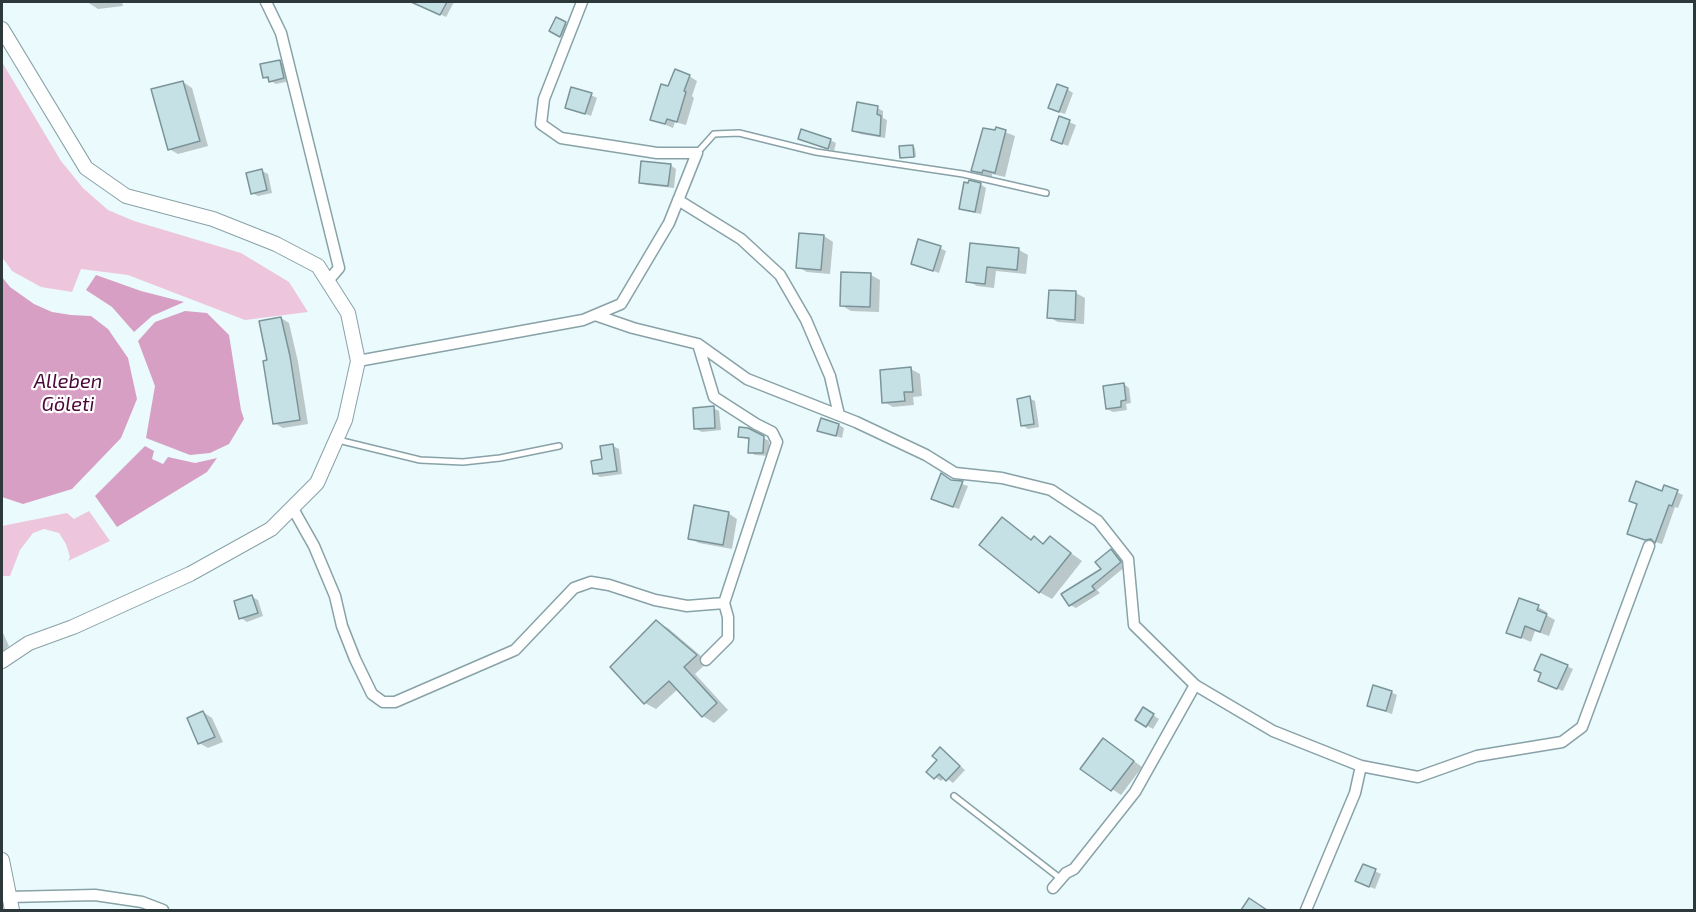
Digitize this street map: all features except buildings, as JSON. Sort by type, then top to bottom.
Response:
[{"type":"street","points":[[266,2],[281,33],[339,268],[327,282]]},
{"type":"street","points":[[358,361],[583,320],[621,304],[669,224],[696,153],[657,153],[561,138],[541,124],[544,99],[582,2]]},
{"type":"street","points":[[2,29],[86,168],[126,196],[213,219],[276,244],[318,266],[348,313],[358,361],[345,420],[317,483],[271,529],[190,574],[74,627],[29,643],[2,661]]},
{"type":"street","points":[[678,200],[741,238],[780,275],[806,320],[831,376],[839,415]]},
{"type":"street","points":[[595,315],[633,328],[698,344],[747,379],[839,415],[926,455],[955,473],[1002,478],[1051,490],[1098,521],[1128,559],[1134,625],[1196,685],[1273,731],[1361,766],[1418,777],[1477,756],[1562,742],[1581,727],[1649,546]]},
{"type":"street","points":[[698,344],[714,397],[772,432],[777,442],[724,603],[728,617],[728,638],[706,660]]},
{"type":"street","points":[[292,507],[314,546],[335,596],[342,626],[355,659],[372,694],[383,702],[395,702],[515,650],[574,588],[591,582],[609,585],[655,600],[687,606],[724,603]]},
{"type":"street","points":[[1053,888],[1074,869],[1135,792],[1196,685]]},
{"type":"street","points":[[1306,910],[1355,793],[1361,766]]},
{"type":"street","points":[[2,860],[11,904],[95,895],[142,902],[162,910]]},
{"type":"lane","points":[[696,153],[714,134],[739,133],[816,152],[963,174],[1046,193]]},
{"type":"lane","points":[[336,439],[420,460],[463,462],[500,459],[559,446]]},
{"type":"lane","points":[[954,796],[1061,879]]},
{"type":"shaded area","points":[[2,62],[61,161],[83,188],[108,210],[134,221],[241,253],[289,282],[308,312],[245,320],[128,275],[81,269],[72,292],[41,287],[12,271],[2,257]]},
{"type":"shaded area","points":[[89,511],[110,541],[68,561],[70,557],[66,544],[59,533],[44,529],[33,533],[20,550],[10,576],[2,576],[2,526],[67,513],[74,519]]},
{"type":"water","points":[[96,275],[141,291],[184,302],[152,316],[134,332],[112,307],[86,290]]},
{"type":"water","name":"Alleben Göleti","points":[[2,277],[10,287],[34,304],[52,312],[91,316],[108,329],[128,358],[137,399],[121,438],[72,489],[23,504],[2,497]]},
{"type":"water","points":[[185,311],[207,313],[229,335],[244,419],[229,444],[210,453],[190,455],[146,438],[155,386],[138,341],[155,322]]},
{"type":"water","points":[[145,446],[154,451],[152,459],[163,464],[168,457],[195,463],[217,458],[207,472],[117,527],[95,496]]}]
